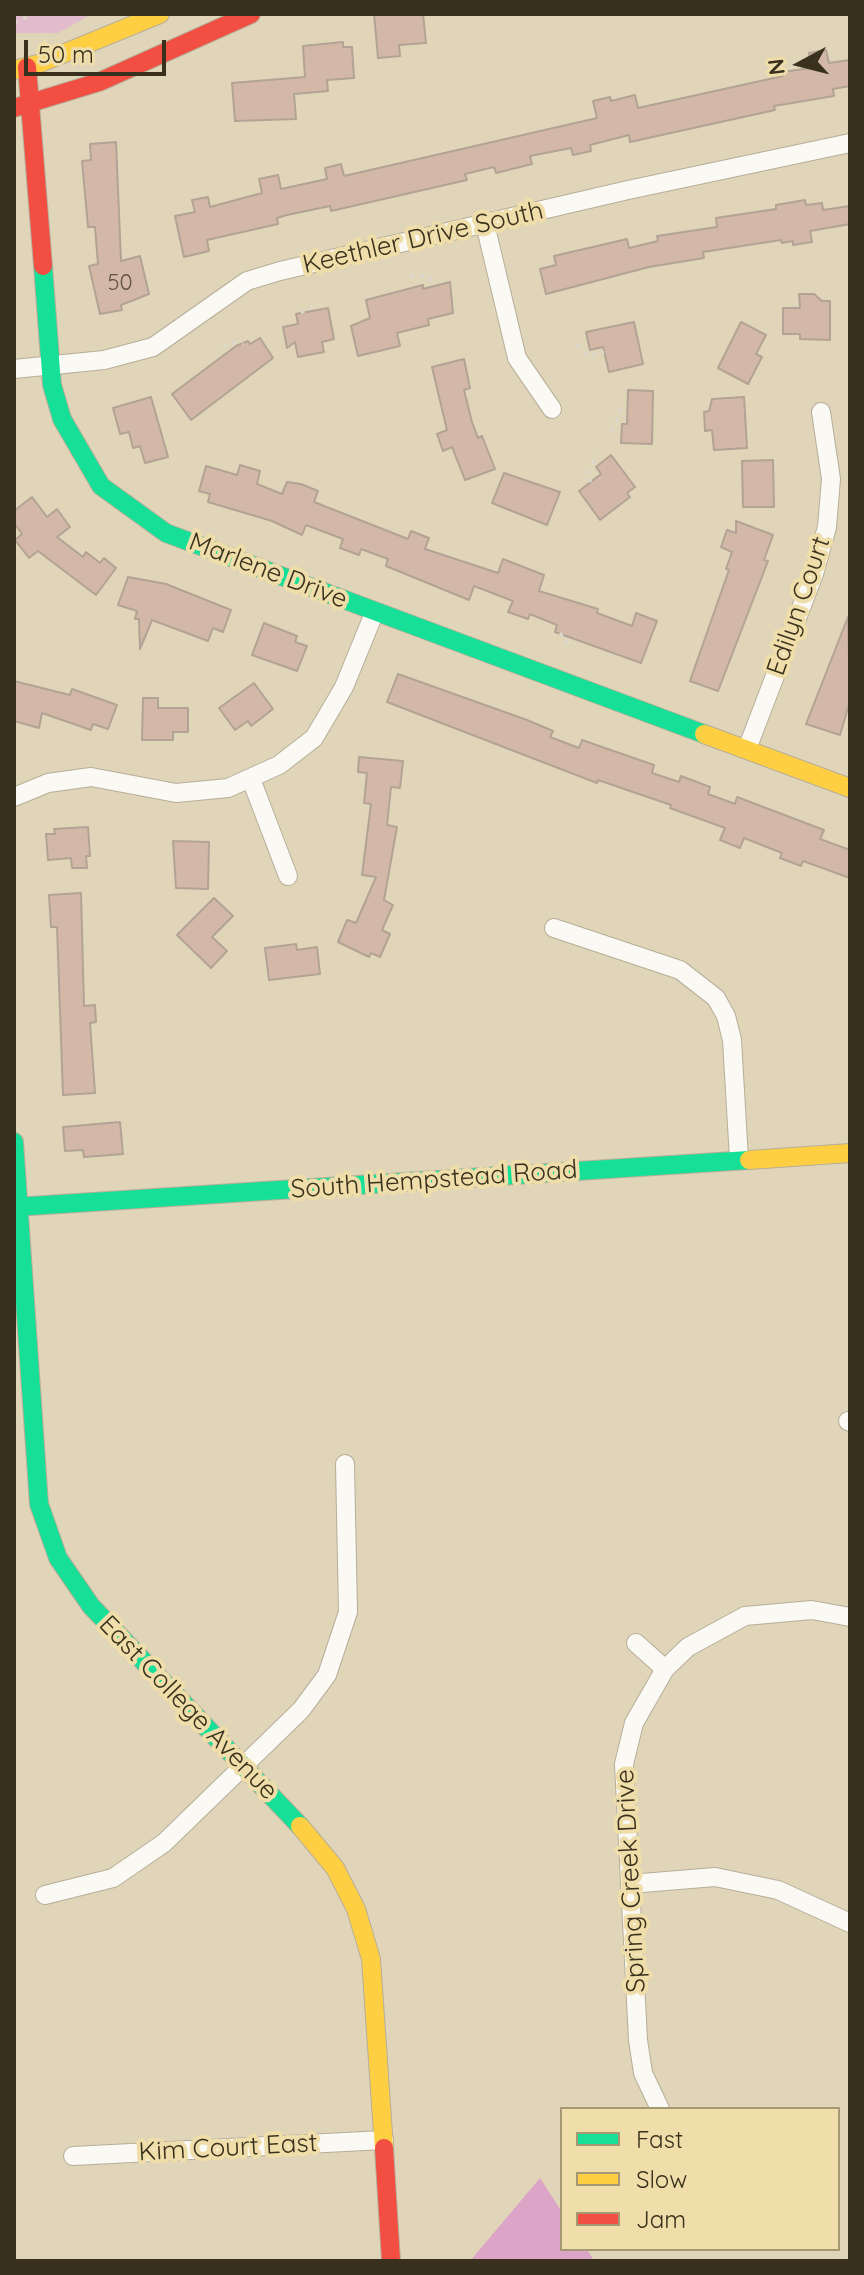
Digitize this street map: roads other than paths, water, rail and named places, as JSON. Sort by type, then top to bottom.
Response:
[{"type":"street","points":[[20,68],[160,14]]},
{"type":"street","points":[[22,106],[99,82],[251,14]]},
{"type":"street","name":"Marlene Drive","points":[[20,68],[52,385],[62,419],[77,450],[101,486],[166,533],[850,788]]},
{"type":"street","name":"Keethler Drive South","points":[[14,369],[104,360],[153,347],[247,281],[485,224],[850,143]]},
{"type":"street","points":[[485,224],[517,358],[552,409]]},
{"type":"street","name":"Edilyn Court","points":[[747,749],[814,574],[827,527],[831,479],[821,412]]},
{"type":"street","points":[[14,797],[67,779],[91,777],[176,793],[228,788],[279,765],[314,738],[344,687],[375,611]]},
{"type":"street","points":[[251,779],[288,876]]},
{"type":"street","points":[[554,928],[680,970],[716,998],[726,1016],[732,1040],[739,1159]]},
{"type":"street","name":"East College Avenue","points":[[14,1142],[16,1207],[39,1504],[58,1558],[91,1606],[326,1856],[356,1909],[371,1959],[391,2261]]},
{"type":"street","name":"South Hempstead Road","points":[[16,1207],[850,1153]]},
{"type":"street","points":[[45,1895],[113,1878],[164,1843],[301,1710],[327,1675],[348,1612],[345,1464]]},
{"type":"street","name":"Spring Creek Drive","points":[[659,2107],[643,2073],[638,2040],[624,1764],[634,1723],[665,1669],[688,1647],[745,1616],[812,1610],[850,1617]]},
{"type":"street","points":[[636,1643],[665,1669]]},
{"type":"street","points":[[630,1884],[715,1877],[778,1890],[850,1923]]},
{"type":"street","name":"Kim Court East","points":[[73,2156],[384,2140]]}]
